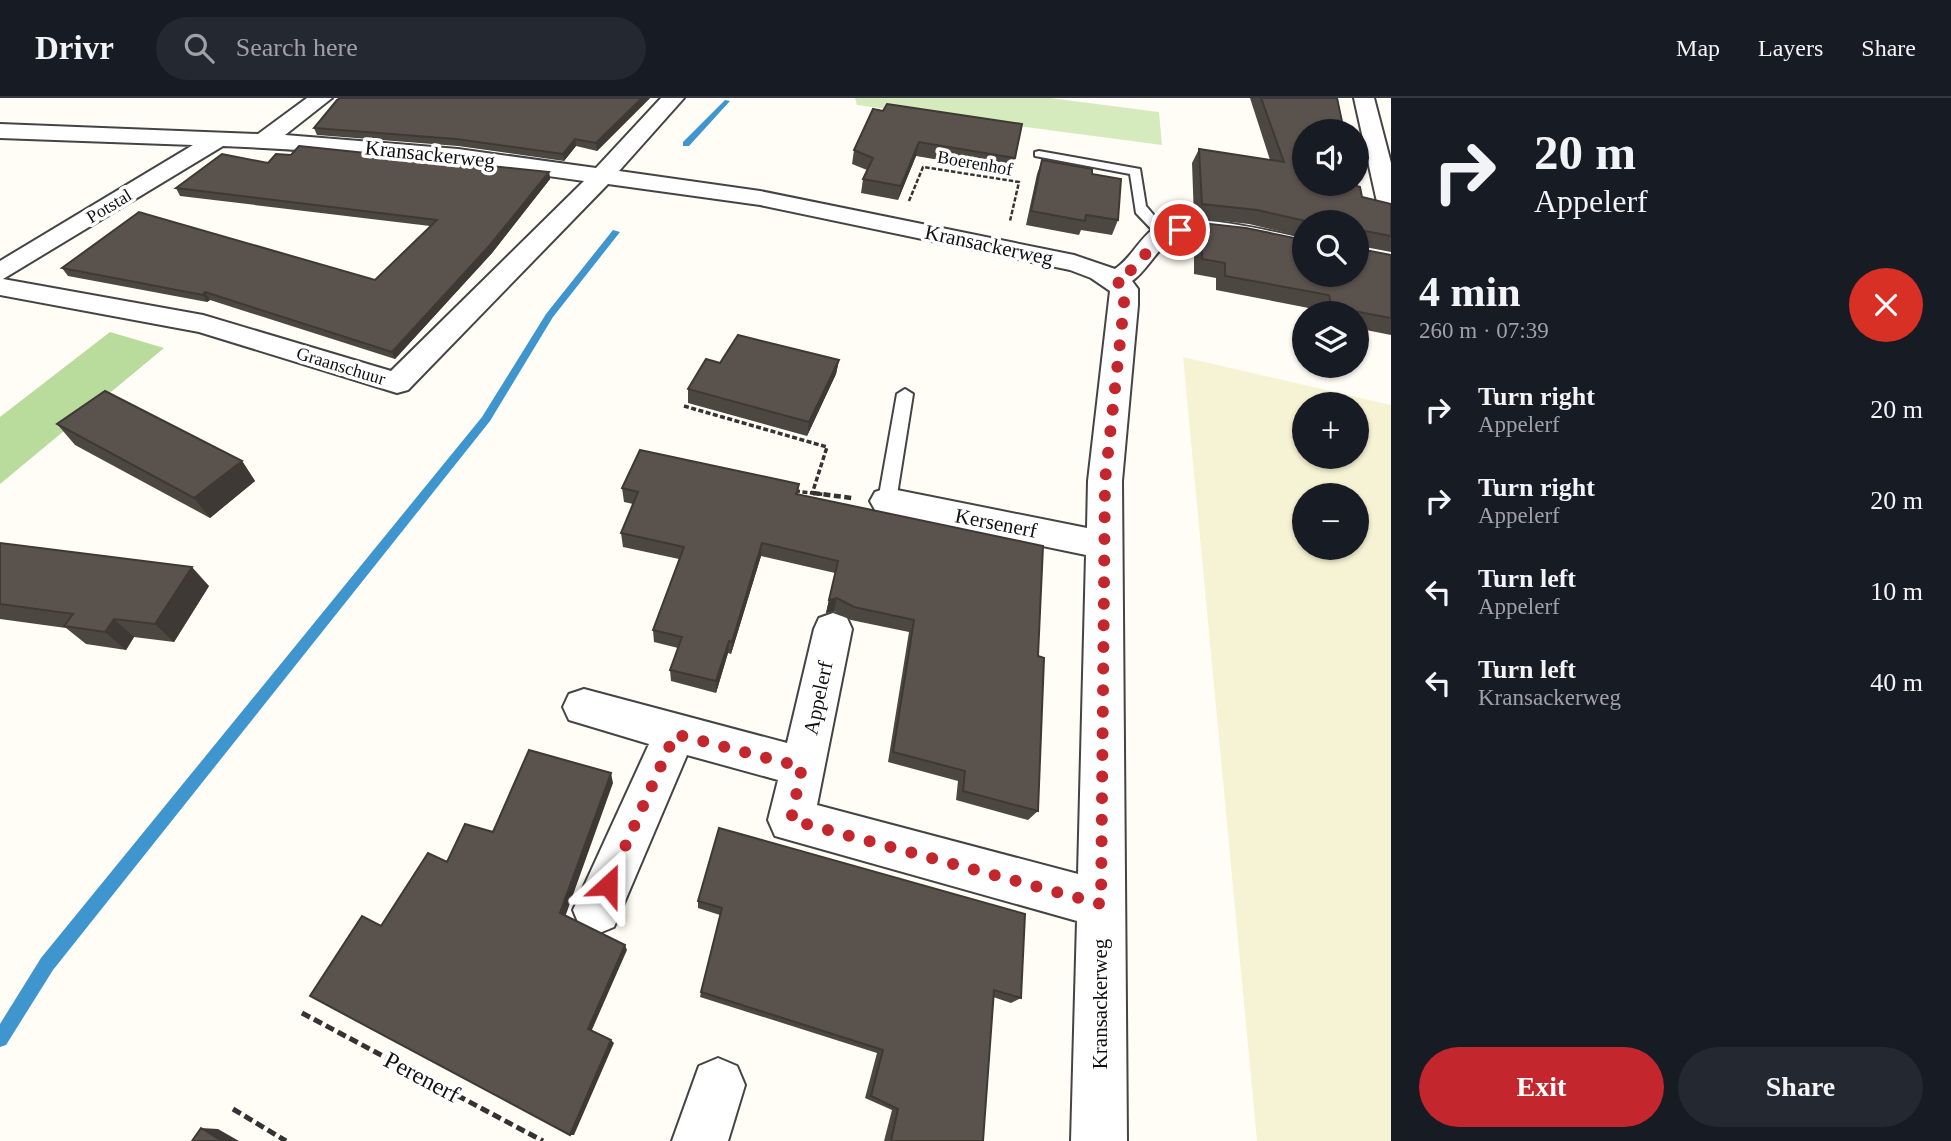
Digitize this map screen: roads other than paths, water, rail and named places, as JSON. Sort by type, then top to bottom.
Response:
[{"type":"street","points":[[263,141],[321,98]]},
{"type":"street","points":[[603,175],[673,98]]},
{"type":"street","points":[[1364,98],[1388,187],[1391,211]]},
{"type":"street","name":"Kransackerweg","points":[[0,131],[263,141],[458,156],[603,175],[760,198],[898,225],[1074,263],[1097,269],[1116,280],[1124,289],[1124,305],[1105,481],[1099,1141]]},
{"type":"street","name":"Potstal","points":[[0,272],[218,140]]},
{"type":"street","name":"Graanschuur","points":[[0,287],[203,324],[397,383],[603,175]]},
{"type":"street","points":[[1116,280],[1134,268],[1163,233],[1196,226],[1292,244]]},
{"type":"street","name":"Kersenerf","points":[[887,501],[1104,545]]},
{"type":"street","name":"Appelerf","points":[[833,629],[791,820],[1101,904]]},
{"type":"street","points":[[584,707],[802,767]]},
{"type":"street","points":[[597,910],[675,734]]},
{"type":"street","points":[[700,1141],[718,1085]]},
{"type":"lane","points":[[1039,155],[1136,171],[1138,206],[1143,217],[1163,233]]},
{"type":"lane","points":[[887,501],[905,394]]},
{"type":"waterway","points":[[686,144],[727,101]]},
{"type":"waterway","points":[[0,1039],[47,964],[486,419],[549,316],[616,232]]}]
